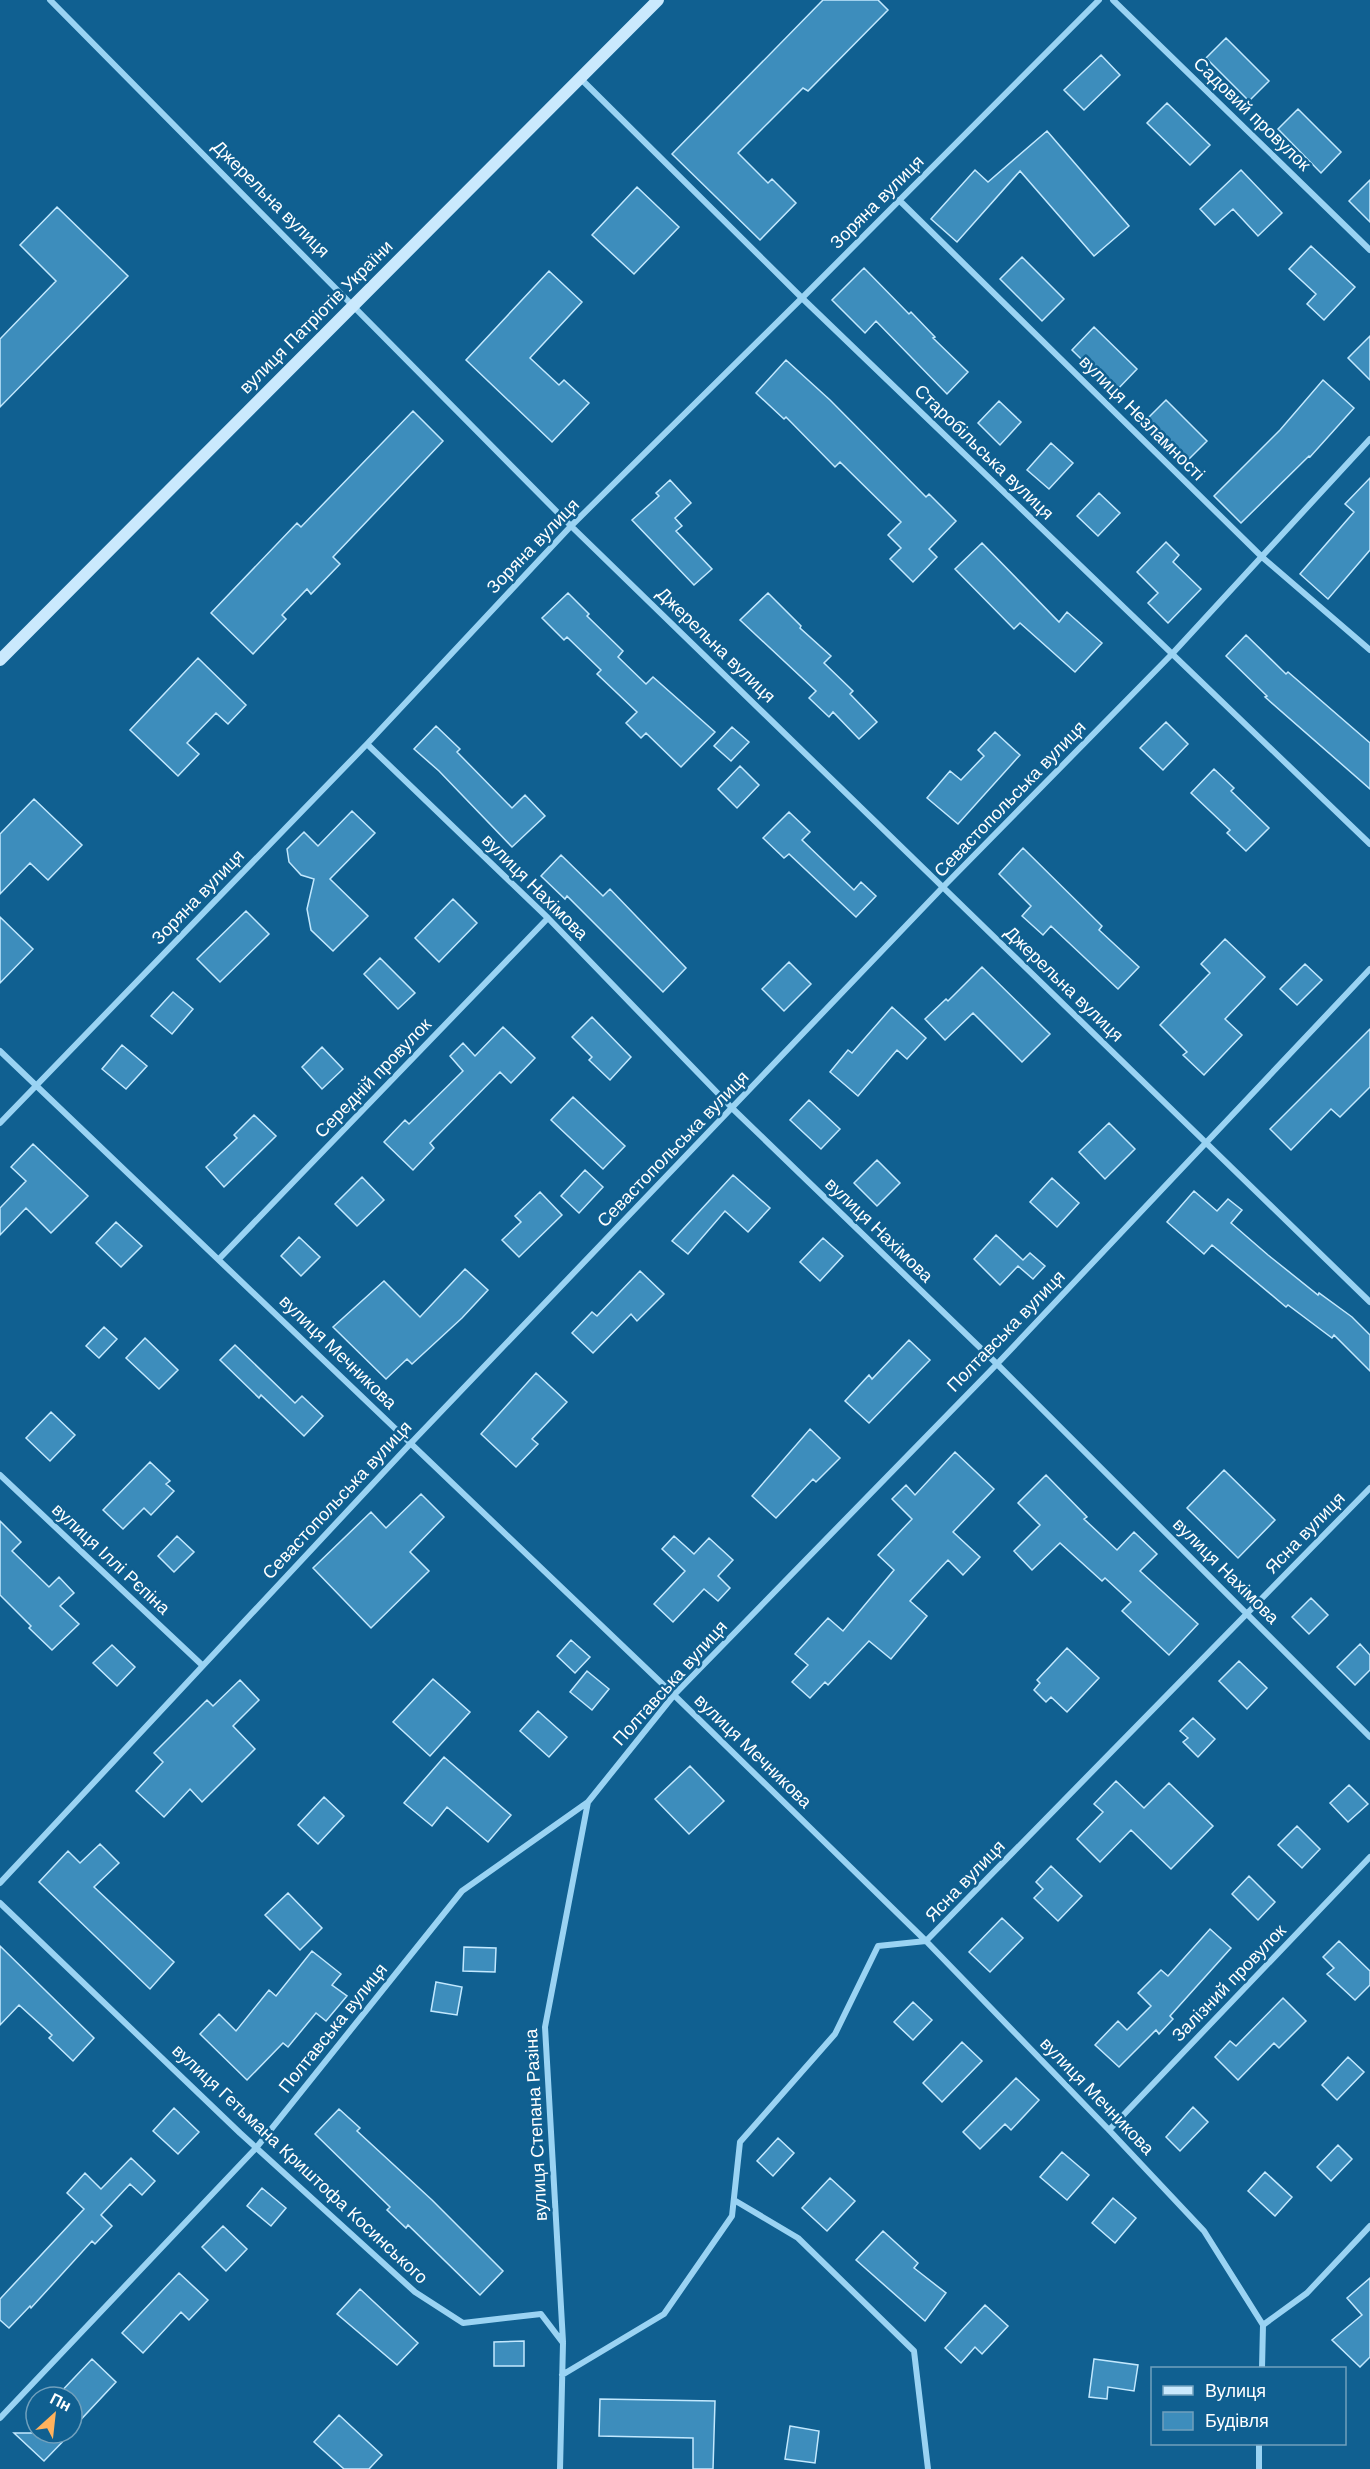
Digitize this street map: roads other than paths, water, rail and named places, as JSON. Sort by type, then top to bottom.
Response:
[{"type":"main road","name":"вулиця Патріотів України","points":[[0,660],[658,0]]},
{"type":"street","name":"Джерельна вулиця","points":[[50,0],[354,303],[571,526],[1370,1302]]},
{"type":"street","name":"Зоряна вулиця","points":[[0,1123],[367,744],[571,526],[1099,0]]},
{"type":"street","name":"Садовий провулок","points":[[1113,0],[1370,250]]},
{"type":"street","name":"Старобільська вулиця","points":[[580,78],[802,298],[1370,844]]},
{"type":"street","name":"вулиця Незламності","points":[[899,200],[1262,557],[1370,650]]},
{"type":"street","name":"Севастопольська вулиця","points":[[0,1882],[411,1443],[943,887],[1172,654],[1370,439]]},
{"type":"street","name":"вулиця Нахімова","points":[[367,744],[548,918],[733,1109],[996,1364],[1370,1737]]},
{"type":"street","name":"Середній провулок","points":[[219,1259],[548,918]]},
{"type":"street","name":"Полтавська вулиця","points":[[0,2418],[256,2148],[462,1891],[588,1802],[674,1695],[996,1364],[1370,969]]},
{"type":"street","name":"вулиця Мечникова","points":[[0,1052],[674,1695],[926,1941],[1110,2130],[1204,2231],[1263,2325]]},
{"type":"street","name":"вулиця Іллі Рєпіна","points":[[0,1475],[202,1665]]},
{"type":"street","name":"Ясна вулиця","points":[[562,2375],[664,2314],[732,2216],[740,2142],[835,2034],[878,1946],[926,1941],[1370,1488]]},
{"type":"street","name":"вулиця Степана Разіна","points":[[563,2343],[545,2027],[588,1802]]},
{"type":"street","name":"Залізний провулок","points":[[1110,2130],[1370,1857]]},
{"type":"street","name":"вулиця Гетьмана Криштофа Косинського","points":[[0,1903],[256,2148],[415,2292],[463,2323],[541,2314],[563,2343]]},
{"type":"street","points":[[734,2200],[798,2238],[914,2351],[928,2469]]},
{"type":"street","points":[[1262,2367],[1263,2325],[1306,2293],[1370,2226]]},
{"type":"street","points":[[560,2469],[563,2343]]},
{"type":"street","points":[[1259,2445],[1259,2469]]}]
